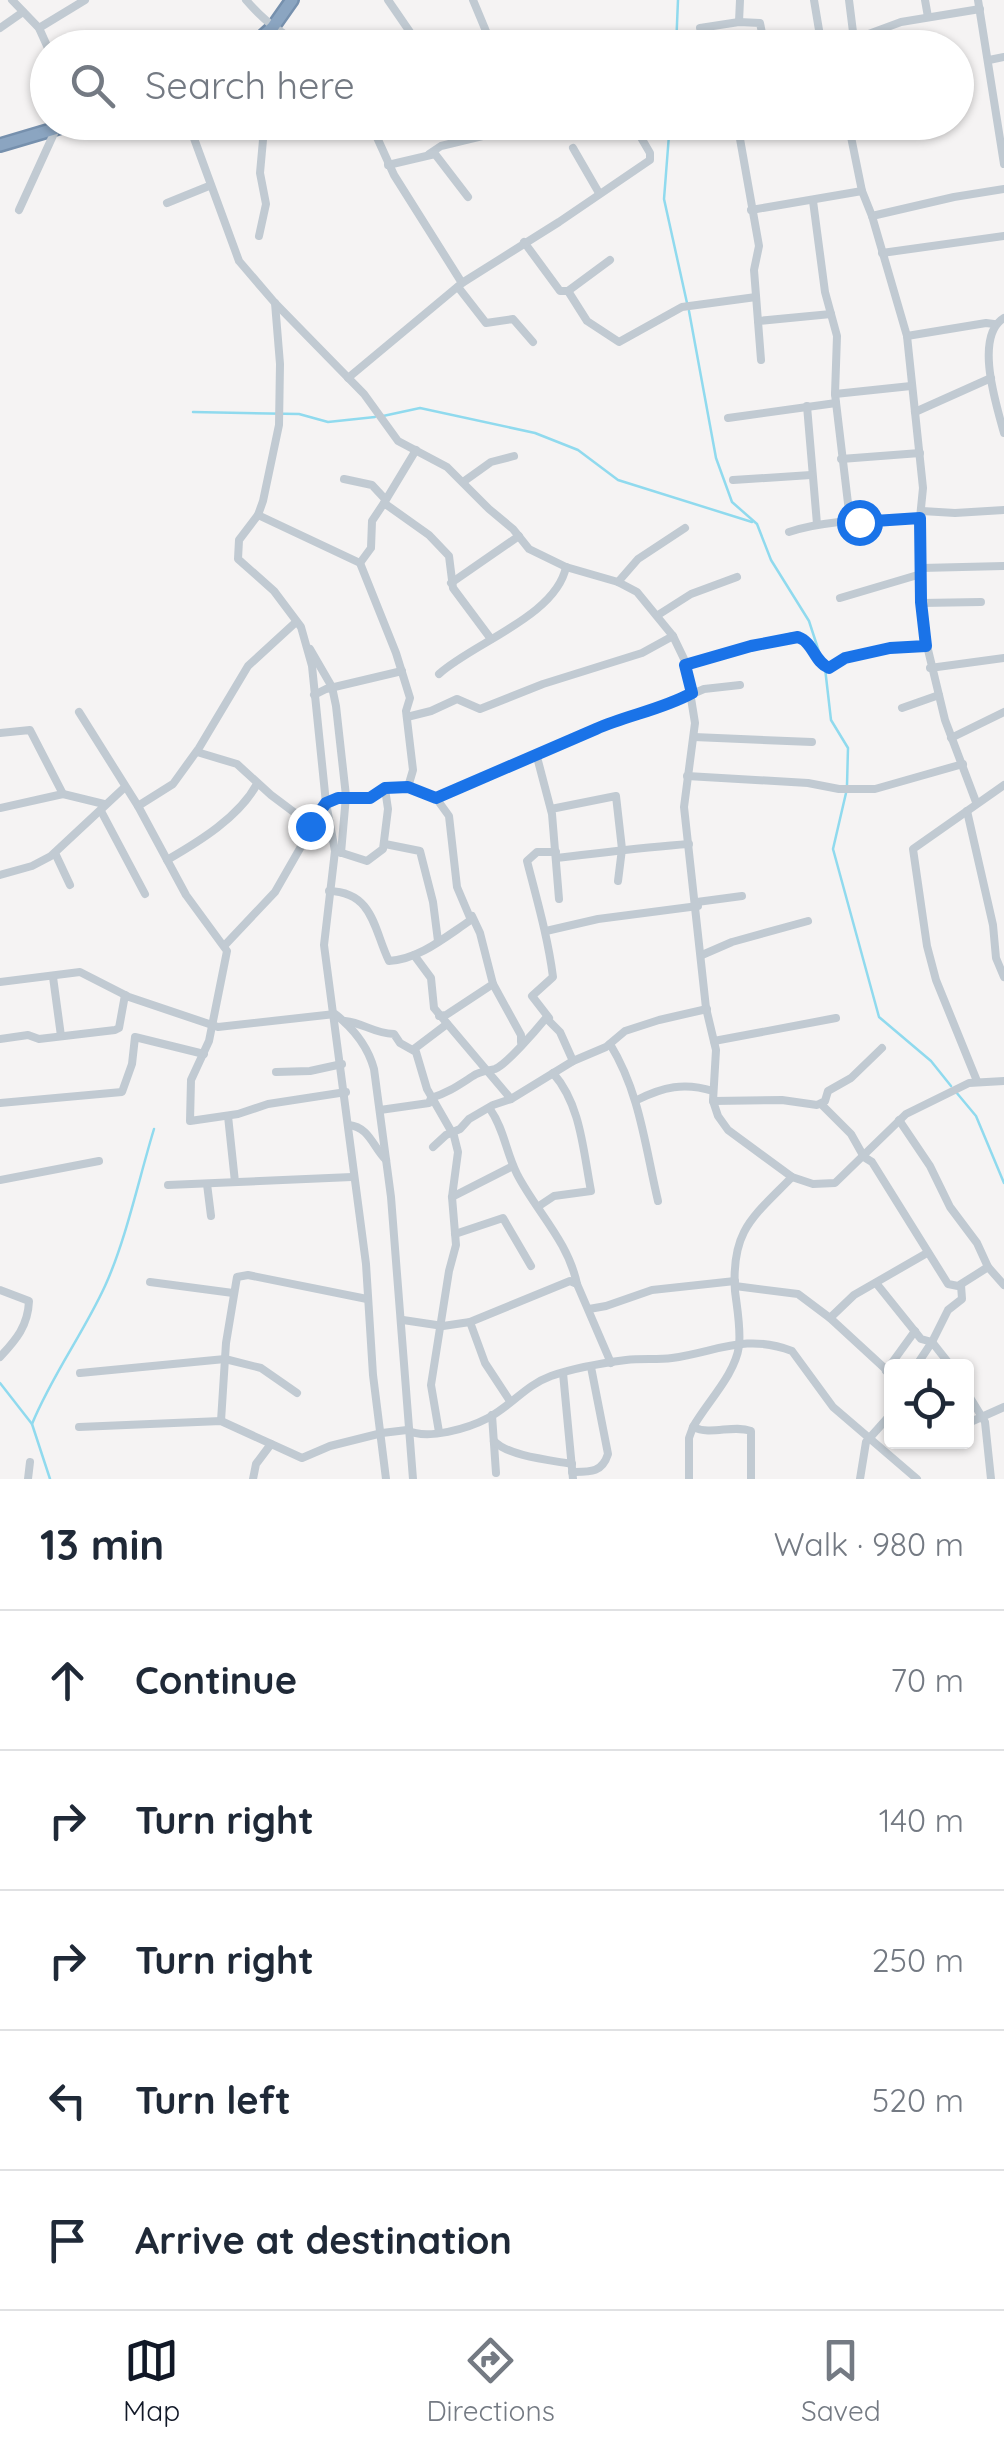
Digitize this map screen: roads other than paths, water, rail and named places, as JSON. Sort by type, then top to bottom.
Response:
[{"type":"highway","points":[[268,30],[292,0]]},
{"type":"highway","points":[[0,144],[30,136]]},
{"type":"street","points":[[12,0],[39,28],[84,0]]},
{"type":"street","points":[[246,0],[279,30]]},
{"type":"street","points":[[388,0],[409,30]]},
{"type":"street","points":[[473,0],[486,30]]},
{"type":"street","points":[[740,0],[740,22]]},
{"type":"street","points":[[814,0],[818,30]]},
{"type":"street","points":[[849,0],[852,30]]},
{"type":"street","points":[[925,0],[928,17]]},
{"type":"street","points":[[879,30],[979,4],[1004,164]]},
{"type":"street","points":[[0,28],[23,12]]},
{"type":"street","points":[[700,28],[740,22],[760,23],[761,30]]},
{"type":"street","points":[[989,60],[1004,58]]},
{"type":"street","points":[[19,210],[51,140]]},
{"type":"street","points":[[194,140],[239,261],[382,416],[398,441],[447,467],[529,549],[566,567],[618,582],[644,597],[673,636],[692,693],[694,737],[684,807],[706,1010],[717,1066],[713,1102],[728,1130],[792,1177],[812,1184],[834,1184],[915,1109],[976,1081],[1004,1081]]},
{"type":"street","points":[[258,236],[266,204],[260,173],[263,140]]},
{"type":"street","points":[[378,140],[388,165],[486,323],[513,320],[533,342]]},
{"type":"street","points":[[388,165],[466,140]]},
{"type":"street","points":[[348,378],[460,285],[651,158],[642,140]]},
{"type":"street","points":[[740,140],[759,251],[754,270],[760,360]]},
{"type":"street","points":[[852,140],[862,191],[907,336],[920,453],[921,602],[930,668],[976,802]]},
{"type":"street","points":[[573,148],[599,193]]},
{"type":"street","points":[[429,154],[440,158],[468,197]]},
{"type":"street","points":[[168,203],[209,186]]},
{"type":"street","points":[[872,216],[1004,190]]},
{"type":"street","points":[[752,210],[862,191]]},
{"type":"street","points":[[813,201],[821,270],[837,336],[835,399],[850,520]]},
{"type":"street","points":[[882,253],[1004,236]]},
{"type":"street","points":[[524,242],[560,292],[568,292],[610,260]]},
{"type":"street","points":[[568,292],[587,321],[619,342],[682,307],[756,297]]},
{"type":"street","points":[[275,303],[279,424],[258,514],[239,540],[238,559],[274,592],[296,622],[332,688],[346,796],[344,836],[330,891],[324,945],[366,1264],[372,1374],[386,1479]]},
{"type":"street","points":[[758,321],[832,314]]},
{"type":"street","points":[[1004,318],[994,324],[989,336],[991,378],[1004,433]]},
{"type":"street","points":[[907,336],[994,324]]},
{"type":"street","points":[[915,412],[991,378]]},
{"type":"street","points":[[728,418],[911,386]]},
{"type":"street","points":[[807,406],[817,524]]},
{"type":"street","points":[[360,563],[371,548],[372,520],[416,450]]},
{"type":"street","points":[[842,459],[920,453]]},
{"type":"street","points":[[463,482],[492,462],[514,456]]},
{"type":"street","points":[[733,480],[810,475]]},
{"type":"street","points":[[344,479],[372,486],[449,556],[452,583],[491,639]]},
{"type":"street","points":[[790,532],[850,520],[1004,510]]},
{"type":"street","points":[[258,514],[360,563],[410,698],[407,717],[413,770],[408,787]]},
{"type":"street","points":[[618,582],[638,559],[685,528]]},
{"type":"street","points":[[452,583],[518,536]]},
{"type":"street","points":[[840,598],[921,571],[1004,566]]},
{"type":"street","points":[[439,674],[455,659],[539,608],[564,578],[566,567]]},
{"type":"street","points":[[658,615],[691,594],[737,577]]},
{"type":"street","points":[[921,602],[981,602]]},
{"type":"street","points":[[138,806],[173,784],[197,752],[248,666],[296,622]]},
{"type":"street","points":[[407,717],[457,698],[480,709],[642,653],[673,636]]},
{"type":"street","points":[[685,665],[792,636],[804,639],[821,664],[833,667],[845,658],[890,648],[926,646]]},
{"type":"street","points":[[308,645],[326,803],[338,852]]},
{"type":"street","points":[[930,668],[1004,658]]},
{"type":"street","points":[[314,696],[402,670]]},
{"type":"street","points":[[436,798],[598,728],[692,693],[740,685]]},
{"type":"street","points":[[902,708],[938,695]]},
{"type":"street","points":[[79,712],[194,906],[225,945],[227,956],[204,1054],[191,1080],[190,1122],[346,1092]]},
{"type":"street","points":[[951,738],[1004,712]]},
{"type":"street","points":[[0,733],[20,729],[32,732],[63,794]]},
{"type":"street","points":[[694,737],[812,742]]},
{"type":"street","points":[[197,752],[237,764],[295,813],[314,822]]},
{"type":"street","points":[[537,757],[551,810],[559,900]]},
{"type":"street","points":[[687,776],[875,789],[962,764]]},
{"type":"street","points":[[167,860],[235,815],[257,784]]},
{"type":"street","points":[[976,1081],[936,980],[912,853],[914,846],[1004,785]]},
{"type":"street","points":[[0,875],[32,866],[55,853],[125,787]]},
{"type":"street","points":[[225,945],[274,892],[326,803],[346,796],[370,798],[385,788],[408,787],[436,798],[449,816],[457,886],[480,933],[493,984],[521,1035],[521,1042]]},
{"type":"street","points":[[338,852],[367,861],[386,844],[385,788]]},
{"type":"street","points":[[0,808],[63,794],[102,808],[144,894]]},
{"type":"street","points":[[551,810],[616,796],[622,848],[618,881]]},
{"type":"street","points":[[967,811],[994,925],[996,958],[1004,977]]},
{"type":"street","points":[[333,837],[344,836]]},
{"type":"street","points":[[386,844],[420,851],[438,941]]},
{"type":"street","points":[[574,1061],[560,1032],[532,996],[553,977],[546,931],[527,862],[537,852],[611,853],[622,848],[689,844]]},
{"type":"street","points":[[55,853],[70,885]]},
{"type":"street","points":[[330,891],[340,891],[364,904],[382,936],[389,961],[414,956],[468,922],[471,915]]},
{"type":"street","points":[[546,931],[742,896]]},
{"type":"street","points":[[702,955],[732,942],[808,921]]},
{"type":"street","points":[[414,956],[430,978],[432,1004],[440,1016],[511,1098]]},
{"type":"street","points":[[77,961],[80,972]]},
{"type":"street","points":[[0,982],[80,972],[125,995],[224,1027],[334,1014],[344,1021],[370,1054],[380,1110],[403,1320],[413,1479]]},
{"type":"street","points":[[53,977],[61,1036]]},
{"type":"street","points":[[440,1016],[493,984]]},
{"type":"street","points":[[0,1038],[61,1036],[119,1028],[125,995]]},
{"type":"street","points":[[434,1148],[450,1132],[637,1026],[706,1010]]},
{"type":"street","points":[[380,1110],[424,1104],[460,1087],[471,1076],[500,1066],[549,1018]]},
{"type":"street","points":[[714,1041],[836,1018]]},
{"type":"street","points":[[344,1021],[373,1032],[394,1034],[400,1043],[414,1049],[431,1098],[454,1136],[458,1152],[452,1198],[456,1245],[431,1385],[439,1432]]},
{"type":"street","points":[[414,1049],[447,1024]]},
{"type":"street","points":[[0,1103],[122,1092],[136,1038],[204,1054]]},
{"type":"street","points":[[610,1044],[636,1100],[658,1201]]},
{"type":"street","points":[[820,1104],[828,1092],[852,1078],[882,1048]]},
{"type":"street","points":[[276,1072],[310,1071],[342,1064]]},
{"type":"street","points":[[539,1206],[554,1196],[591,1191],[572,1102],[553,1073]]},
{"type":"street","points":[[636,1100],[673,1086],[694,1085],[713,1091]]},
{"type":"street","points":[[713,1102],[782,1100],[820,1104],[851,1134],[864,1157],[872,1162],[948,1284],[961,1285],[988,1267]]},
{"type":"street","points":[[490,1108],[505,1136],[514,1166],[574,1268],[577,1284],[612,1362]]},
{"type":"street","points":[[228,1116],[235,1182]]},
{"type":"street","points":[[899,1120],[930,1166],[950,1207],[977,1243],[988,1267],[1004,1285]]},
{"type":"street","points":[[349,1125],[361,1126],[386,1160]]},
{"type":"street","points":[[0,1180],[99,1161]]},
{"type":"street","points":[[452,1198],[514,1166]]},
{"type":"street","points":[[168,1185],[352,1177]]},
{"type":"street","points":[[689,1479],[689,1438],[693,1427],[732,1367],[740,1342],[735,1283],[738,1241],[757,1212],[792,1177]]},
{"type":"street","points":[[207,1184],[210,1216]]},
{"type":"street","points":[[455,1234],[503,1218],[531,1266]]},
{"type":"street","points":[[830,1318],[854,1295],[927,1252]]},
{"type":"street","points":[[221,1421],[236,1277],[240,1274],[367,1299]]},
{"type":"street","points":[[403,1320],[442,1326],[470,1322],[570,1281],[577,1284]]},
{"type":"street","points":[[150,1282],[234,1293]]},
{"type":"street","points":[[876,1282],[921,1339],[932,1342],[945,1359]]},
{"type":"street","points":[[588,1309],[664,1288],[735,1283],[788,1291],[830,1318],[884,1368]]},
{"type":"street","points":[[921,1359],[948,1310],[962,1299],[961,1285]]},
{"type":"street","points":[[0,1290],[29,1300],[29,1308],[17,1343],[0,1357]]},
{"type":"street","points":[[470,1322],[485,1363],[510,1402]]},
{"type":"street","points":[[898,1359],[915,1331]]},
{"type":"street","points":[[78,1427],[221,1421],[302,1458],[382,1432],[439,1432],[492,1415],[520,1392],[564,1373],[612,1362],[672,1358],[740,1342],[792,1350],[825,1399],[916,1479]]},
{"type":"street","points":[[80,1373],[225,1359],[262,1368],[296,1393]]},
{"type":"street","points":[[494,1441],[501,1450],[512,1454],[572,1472],[594,1472],[605,1463],[608,1454],[591,1367]]},
{"type":"street","points":[[564,1373],[572,1472]]},
{"type":"street","points":[[974,1404],[982,1416],[991,1479]]},
{"type":"street","points":[[974,1420],[1004,1407]]},
{"type":"street","points":[[492,1415],[496,1473]]},
{"type":"street","points":[[860,1479],[868,1438],[884,1421]]},
{"type":"street","points":[[693,1427],[700,1431],[744,1428],[751,1432],[752,1479]]},
{"type":"street","points":[[253,1479],[256,1464],[271,1444]]},
{"type":"street","points":[[28,1479],[30,1462]]},
{"type":"waterway","points":[[677,30],[678,0]]},
{"type":"waterway","points":[[669,140],[664,199],[687,303]]},
{"type":"waterway","points":[[689,311],[716,458],[732,502],[757,524],[771,560],[809,621],[822,661]]},
{"type":"waterway","points":[[383,416],[420,408],[535,433],[578,450],[618,480],[752,522]]},
{"type":"waterway","points":[[193,412],[299,414],[328,422],[375,417]]},
{"type":"waterway","points":[[825,668],[831,720],[848,748],[847,785]]},
{"type":"waterway","points":[[846,793],[833,849],[879,1017],[931,1061],[951,1086]]},
{"type":"waterway","points":[[956,1092],[976,1116],[1004,1183]]},
{"type":"waterway","points":[[32,1424],[113,1268],[154,1129]]},
{"type":"waterway","points":[[0,1383],[32,1424],[50,1479]]}]
